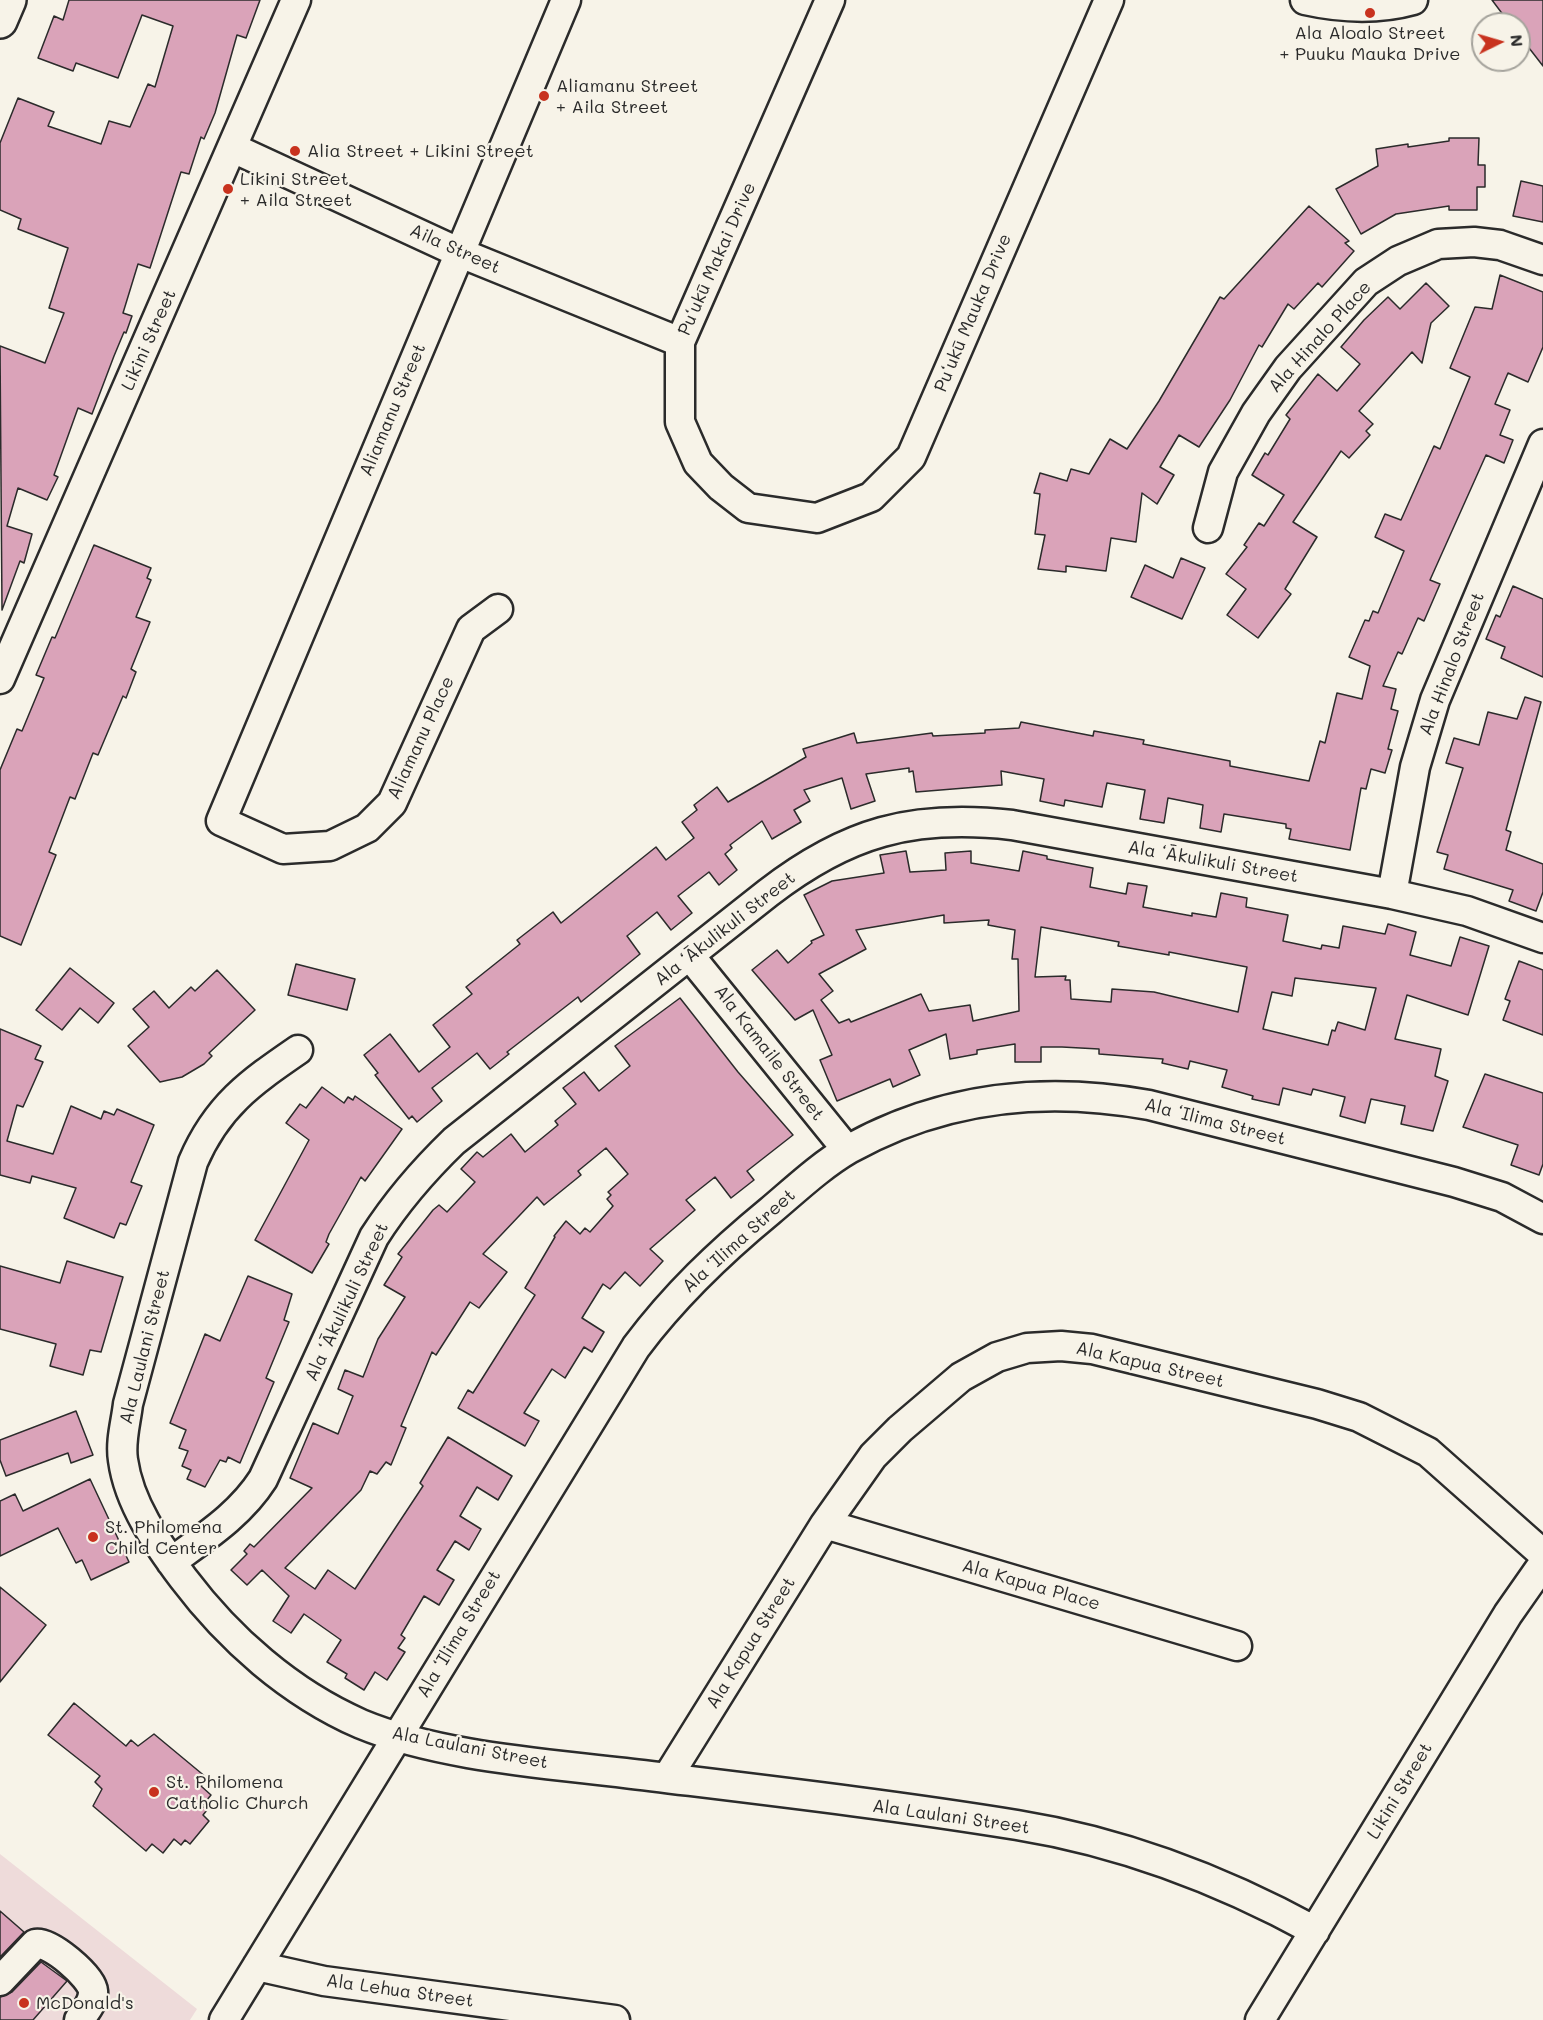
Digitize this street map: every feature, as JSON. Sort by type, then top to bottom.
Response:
[{"type":"main road","points":[[0,21],[9,0]]},
{"type":"street","name":"Likini Street","points":[[0,679],[296,0]]},
{"type":"street","name":"Aliamanu Street","points":[[221,821],[458,252],[566,0]]},
{"type":"street","name":"Puʻukū Makai Drive","points":[[747,508],[698,464],[680,422],[680,342],[830,0]]},
{"type":"street","name":"Puʻukū Mauka Drive","points":[[747,508],[817,518],[871,497],[910,457],[1108,0]]},
{"type":"street","points":[[1305,0],[1337,7],[1393,6],[1413,0]]},
{"type":"street","name":"Aila Street","points":[[233,148],[458,252],[680,342]]},
{"type":"street","name":"Ala Hinalo Place","points":[[1208,528],[1223,472],[1256,413],[1288,368],[1366,282],[1417,252],[1438,244],[1474,242],[1500,245],[1543,260]]},
{"type":"street","name":"Ala Hinalo Street","points":[[1392,894],[1415,767],[1435,700],[1543,444]]},
{"type":"street","name":"Aliamanu Place","points":[[221,821],[283,849],[330,846],[367,828],[392,803],[471,628],[498,609]]},
{"type":"street","name":"Ala ʻĀkulikuli Street","points":[[171,1563],[231,1517],[251,1498],[263,1479],[356,1275],[393,1206],[454,1141],[784,881],[819,857],[871,835],[920,823],[949,821],[1012,825],[1392,894],[1467,911],[1543,938]]},
{"type":"street","name":"Ala Kamaile Street","points":[[690,956],[847,1150]]},
{"type":"street","name":"Ala Laulani Street","points":[[298,1050],[239,1093],[217,1117],[203,1138],[193,1162],[128,1404],[122,1443],[135,1504],[171,1563],[231,1637],[297,1687],[358,1722],[397,1736],[513,1760],[667,1778],[1019,1826],[1069,1836],[1134,1852],[1191,1872],[1315,1931]]},
{"type":"street","name":"Ala ʻIlima Street","points":[[224,2020],[607,1392],[662,1312],[725,1248],[847,1150],[885,1131],[965,1106],[1040,1094],[1108,1097],[1149,1105],[1454,1182],[1502,1197],[1543,1219]]},
{"type":"street","name":"Ala Kapua Street","points":[[667,1778],[825,1524],[873,1456],[961,1377],[997,1357],[1027,1348],[1061,1346],[1092,1349],[1317,1404],[1359,1417],[1428,1452],[1527,1537],[1543,1554]]},
{"type":"street","name":"Ala Kapua Place","points":[[825,1524],[1237,1646]]},
{"type":"street","name":"Likini Street","points":[[1260,2020],[1508,1614],[1543,1564]]},
{"type":"street","points":[[0,1980],[39,1943],[49,1946],[86,1976],[93,1990],[86,2010]]},
{"type":"street","name":"Ala Lehua Street","points":[[257,1966],[324,1981],[615,2020]]},
{"type":"shaded area","points":[[0,1854],[197,2009],[190,2020],[0,2020]]},
{"type":"building","points":[[69,0],[260,0],[246,38],[237,35],[215,113],[204,139],[201,137],[189,174],[181,172],[150,268],[138,264],[123,313],[132,316],[92,414],[78,408],[54,475],[58,477],[47,500],[18,488],[7,526],[32,534],[24,563],[20,561],[2,610],[0,346],[45,363],[64,313],[49,308],[68,248],[18,229],[21,219],[0,210],[0,143],[18,98],[54,112],[48,126],[101,144],[109,121],[130,127],[148,84],[155,87],[173,26],[142,15],[118,78],[76,63],[73,71],[38,58],[54,16],[63,20]]},
{"type":"building","points":[[1492,0],[1543,0],[1543,66],[1531,50],[1531,12],[1501,12]]},
{"type":"building","points":[[1449,138],[1479,138],[1478,165],[1485,165],[1485,187],[1477,187],[1477,210],[1449,210],[1449,206],[1396,214],[1361,234],[1336,189],[1378,166],[1376,149],[1449,141]]},
{"type":"building","points":[[1521,181],[1543,186],[1543,222],[1513,216]]},
{"type":"building","points":[[1309,206],[1349,241],[1345,243],[1354,251],[1322,287],[1318,283],[1294,309],[1288,304],[1262,347],[1259,345],[1230,400],[1199,447],[1179,435],[1160,467],[1174,475],[1157,504],[1142,493],[1136,542],[1111,538],[1106,571],[1066,566],[1066,572],[1038,569],[1045,535],[1035,534],[1040,494],[1034,493],[1040,473],[1067,481],[1071,469],[1089,474],[1110,439],[1127,449],[1159,401],[1220,297],[1224,299]]},
{"type":"building","points":[[1500,275],[1543,292],[1543,347],[1528,382],[1508,373],[1495,404],[1510,410],[1500,435],[1513,440],[1504,463],[1486,455],[1430,580],[1440,584],[1424,621],[1418,618],[1402,654],[1398,652],[1383,686],[1396,689],[1391,709],[1398,711],[1388,749],[1392,750],[1385,773],[1371,769],[1366,789],[1361,788],[1350,850],[1289,839],[1291,829],[1286,828],[1286,824],[1224,814],[1221,832],[1200,828],[1203,805],[1168,798],[1164,823],[1140,819],[1145,790],[1107,783],[1102,807],[1065,800],[1064,806],[1040,801],[1044,779],[1001,771],[1002,785],[916,792],[913,771],[909,772],[909,768],[866,774],[875,801],[851,809],[842,778],[804,790],[810,801],[794,810],[801,822],[772,839],[762,821],[730,845],[732,848],[725,854],[737,870],[719,885],[709,872],[678,896],[692,913],[671,930],[657,912],[627,936],[640,954],[581,1002],[578,997],[507,1052],[509,1054],[490,1069],[477,1053],[432,1088],[442,1101],[417,1122],[412,1116],[409,1119],[375,1075],[378,1073],[364,1055],[390,1034],[419,1072],[450,1047],[433,1025],[472,994],[466,987],[520,944],[517,940],[553,912],[561,923],[656,847],[666,860],[694,838],[682,822],[697,810],[694,805],[717,787],[728,802],[806,757],[803,749],[854,733],[857,743],[932,733],[933,736],[985,733],[985,730],[1019,728],[1021,722],[1093,736],[1094,731],[1144,740],[1143,744],[1230,761],[1230,766],[1309,781],[1320,741],[1325,743],[1337,693],[1362,699],[1370,666],[1349,657],[1365,620],[1369,621],[1373,611],[1378,613],[1404,551],[1375,537],[1385,514],[1401,520],[1434,446],[1440,449],[1470,377],[1450,368],[1475,307],[1492,309]]},
{"type":"building","points":[[1426,283],[1449,306],[1431,323],[1422,363],[1412,352],[1359,411],[1373,424],[1366,431],[1370,435],[1349,458],[1341,451],[1293,522],[1317,537],[1285,589],[1291,594],[1258,638],[1227,615],[1246,589],[1226,574],[1247,547],[1244,545],[1259,523],[1264,526],[1284,495],[1252,475],[1265,453],[1268,455],[1290,419],[1286,415],[1318,374],[1337,391],[1360,364],[1341,347],[1364,320],[1388,297],[1400,309]]},
{"type":"building","points":[[94,545],[151,568],[147,578],[151,580],[136,617],[150,622],[131,669],[136,672],[126,698],[123,696],[98,755],[93,753],[75,799],[70,797],[49,852],[56,855],[21,945],[0,936],[0,770],[17,729],[22,731],[44,678],[36,675],[52,637],[55,638]]},
{"type":"building","points":[[1181,558],[1205,568],[1182,619],[1131,597],[1145,565],[1173,578]]},
{"type":"building","points":[[1513,586],[1543,599],[1543,677],[1501,658],[1505,647],[1486,639],[1496,615],[1500,617]]},
{"type":"building","points":[[1525,697],[1541,702],[1506,830],[1511,832],[1506,850],[1543,864],[1543,892],[1536,911],[1509,901],[1513,890],[1444,869],[1448,855],[1437,852],[1463,768],[1446,763],[1454,738],[1479,745],[1488,712],[1517,719]]},
{"type":"building","points":[[906,851],[910,872],[946,870],[945,853],[971,851],[971,863],[1019,871],[1023,851],[1047,856],[1047,859],[1093,868],[1090,887],[1126,894],[1128,883],[1147,886],[1143,907],[1192,916],[1192,913],[1216,917],[1221,893],[1247,898],[1246,907],[1288,915],[1283,941],[1321,949],[1322,945],[1339,948],[1343,926],[1385,934],[1388,924],[1416,932],[1410,955],[1451,966],[1460,937],[1489,946],[1468,1015],[1407,995],[1395,1039],[1441,1049],[1435,1076],[1448,1081],[1433,1131],[1401,1124],[1405,1106],[1371,1099],[1365,1123],[1340,1116],[1345,1097],[1313,1089],[1311,1095],[1283,1088],[1279,1105],[1252,1099],[1253,1096],[1222,1087],[1227,1070],[1190,1061],[1188,1069],[1162,1063],[1163,1059],[1099,1054],[1099,1049],[1041,1047],[1041,1062],[1015,1062],[1015,1044],[977,1050],[977,1054],[950,1059],[946,1034],[909,1050],[920,1075],[893,1087],[890,1079],[837,1101],[820,1060],[832,1055],[813,1010],[795,1020],[752,970],[777,950],[788,963],[812,943],[811,941],[824,935],[804,895],[832,881],[884,873],[880,855]],"holes":[[[944,915],[944,923],[989,920],[988,925],[1015,930],[1012,959],[1018,959],[1019,1011],[973,1021],[970,1005],[929,1011],[921,994],[851,1022],[849,1019],[839,1023],[821,1000],[833,991],[819,974],[866,949],[856,930]],[[1041,927],[1119,942],[1118,946],[1169,955],[1169,952],[1247,967],[1238,1012],[1154,992],[1112,989],[1111,1002],[1071,999],[1070,980],[1065,980],[1066,976],[1035,977]],[[1295,978],[1376,988],[1365,1030],[1338,1022],[1335,1031],[1332,1030],[1328,1045],[1263,1029],[1272,992],[1292,996]]]},
{"type":"building","points":[[1519,961],[1543,970],[1543,1035],[1503,1020],[1510,1001],[1505,999]]},
{"type":"building","points":[[296,964],[355,979],[347,1010],[288,995]]},
{"type":"building","points":[[70,968],[114,1003],[98,1023],[80,1008],[62,1030],[36,1010]]},
{"type":"building","points":[[217,970],[255,1010],[209,1053],[212,1056],[204,1064],[182,1077],[160,1082],[128,1046],[149,1027],[133,1009],[154,991],[169,1008],[191,987],[195,991]]},
{"type":"building","points":[[680,998],[738,1072],[793,1135],[747,1171],[754,1180],[731,1198],[715,1177],[686,1200],[695,1210],[650,1249],[663,1261],[640,1286],[625,1272],[610,1289],[603,1284],[582,1318],[604,1332],[592,1352],[584,1347],[565,1378],[552,1369],[524,1413],[539,1421],[525,1446],[458,1408],[468,1390],[473,1393],[535,1295],[525,1288],[554,1236],[566,1221],[580,1234],[585,1228],[590,1232],[613,1206],[607,1199],[611,1195],[608,1192],[628,1174],[606,1148],[578,1171],[581,1175],[544,1205],[537,1197],[483,1254],[507,1272],[479,1308],[470,1302],[436,1355],[432,1352],[401,1426],[406,1428],[391,1465],[386,1462],[377,1474],[370,1471],[361,1490],[285,1568],[315,1589],[328,1570],[355,1589],[423,1486],[420,1483],[448,1437],[512,1476],[498,1500],[477,1487],[460,1516],[481,1529],[469,1550],[455,1541],[437,1570],[454,1580],[439,1605],[424,1596],[401,1635],[405,1638],[398,1648],[405,1652],[387,1680],[375,1672],[364,1690],[345,1678],[347,1674],[327,1662],[341,1640],[304,1614],[291,1633],[273,1621],[289,1596],[262,1570],[247,1585],[231,1570],[247,1554],[244,1551],[250,1544],[254,1547],[312,1488],[290,1478],[313,1423],[338,1434],[353,1396],[338,1389],[345,1370],[363,1377],[378,1339],[405,1297],[384,1285],[402,1257],[398,1254],[433,1210],[439,1205],[447,1212],[475,1182],[461,1169],[477,1152],[483,1157],[511,1134],[525,1152],[558,1125],[555,1121],[576,1104],[563,1088],[584,1072],[599,1091],[630,1066],[615,1046]]},
{"type":"building","points":[[0,1029],[41,1046],[35,1059],[43,1062],[23,1107],[17,1105],[7,1141],[53,1154],[71,1106],[101,1119],[104,1111],[114,1115],[117,1109],[154,1125],[131,1182],[142,1186],[126,1225],[120,1223],[114,1238],[64,1218],[76,1188],[32,1176],[30,1183],[0,1175]]},
{"type":"building","points":[[1485,1074],[1543,1093],[1543,1164],[1539,1175],[1511,1165],[1518,1145],[1463,1127]]},
{"type":"building","points":[[322,1087],[344,1103],[348,1097],[353,1100],[355,1096],[402,1129],[365,1181],[361,1177],[329,1234],[326,1242],[329,1244],[312,1273],[255,1240],[309,1140],[286,1123],[300,1104],[306,1108]]},
{"type":"building","points":[[67,1261],[123,1277],[101,1352],[90,1350],[83,1375],[50,1366],[56,1344],[0,1329],[0,1266],[60,1283]]},
{"type":"building","points":[[248,1276],[292,1294],[284,1320],[289,1322],[266,1378],[274,1382],[240,1463],[228,1457],[226,1462],[220,1460],[205,1487],[187,1479],[191,1470],[182,1466],[188,1451],[179,1448],[186,1430],[170,1423],[205,1334],[220,1341]]},
{"type":"building","points":[[76,1411],[93,1455],[71,1463],[68,1453],[6,1476],[0,1460],[0,1440]]},
{"type":"building","name":"St. Philomena Child Center","points":[[90,1479],[129,1562],[91,1580],[82,1560],[76,1563],[58,1528],[0,1556],[0,1501],[15,1494],[23,1511]]},
{"type":"building","points":[[0,1587],[46,1625],[0,1682]]},
{"type":"building","name":"St. Philomena Catholic Church","points":[[74,1703],[126,1746],[131,1740],[138,1746],[154,1734],[207,1778],[201,1786],[211,1795],[202,1806],[207,1810],[203,1815],[209,1821],[190,1844],[185,1840],[181,1845],[174,1839],[163,1853],[152,1844],[146,1851],[93,1806],[102,1789],[95,1782],[100,1776],[48,1735]]},
{"type":"building","points":[[0,1911],[24,1932],[0,1957]]},
{"type":"building","name":"McDonald's","points":[[41,1962],[67,1981],[33,2020],[0,2020],[0,1997],[12,1992]]},
{"type":"place","name":"Ala Aloalo Street + Puuku Mauka Drive","points":[[1370,13]]},
{"type":"place","name":"Aliamanu Street + Aila Street","points":[[544,96]]},
{"type":"place","name":"Alia Street + Likini Street","points":[[295,151]]},
{"type":"place","name":"Likini Street + Aila Street","points":[[228,189]]},
{"type":"place","name":"St. Philomena Child Center","points":[[93,1537]]},
{"type":"place","name":"St. Philomena Catholic Church","points":[[154,1792]]},
{"type":"place","name":"McDonald's","points":[[24,2003]]}]
